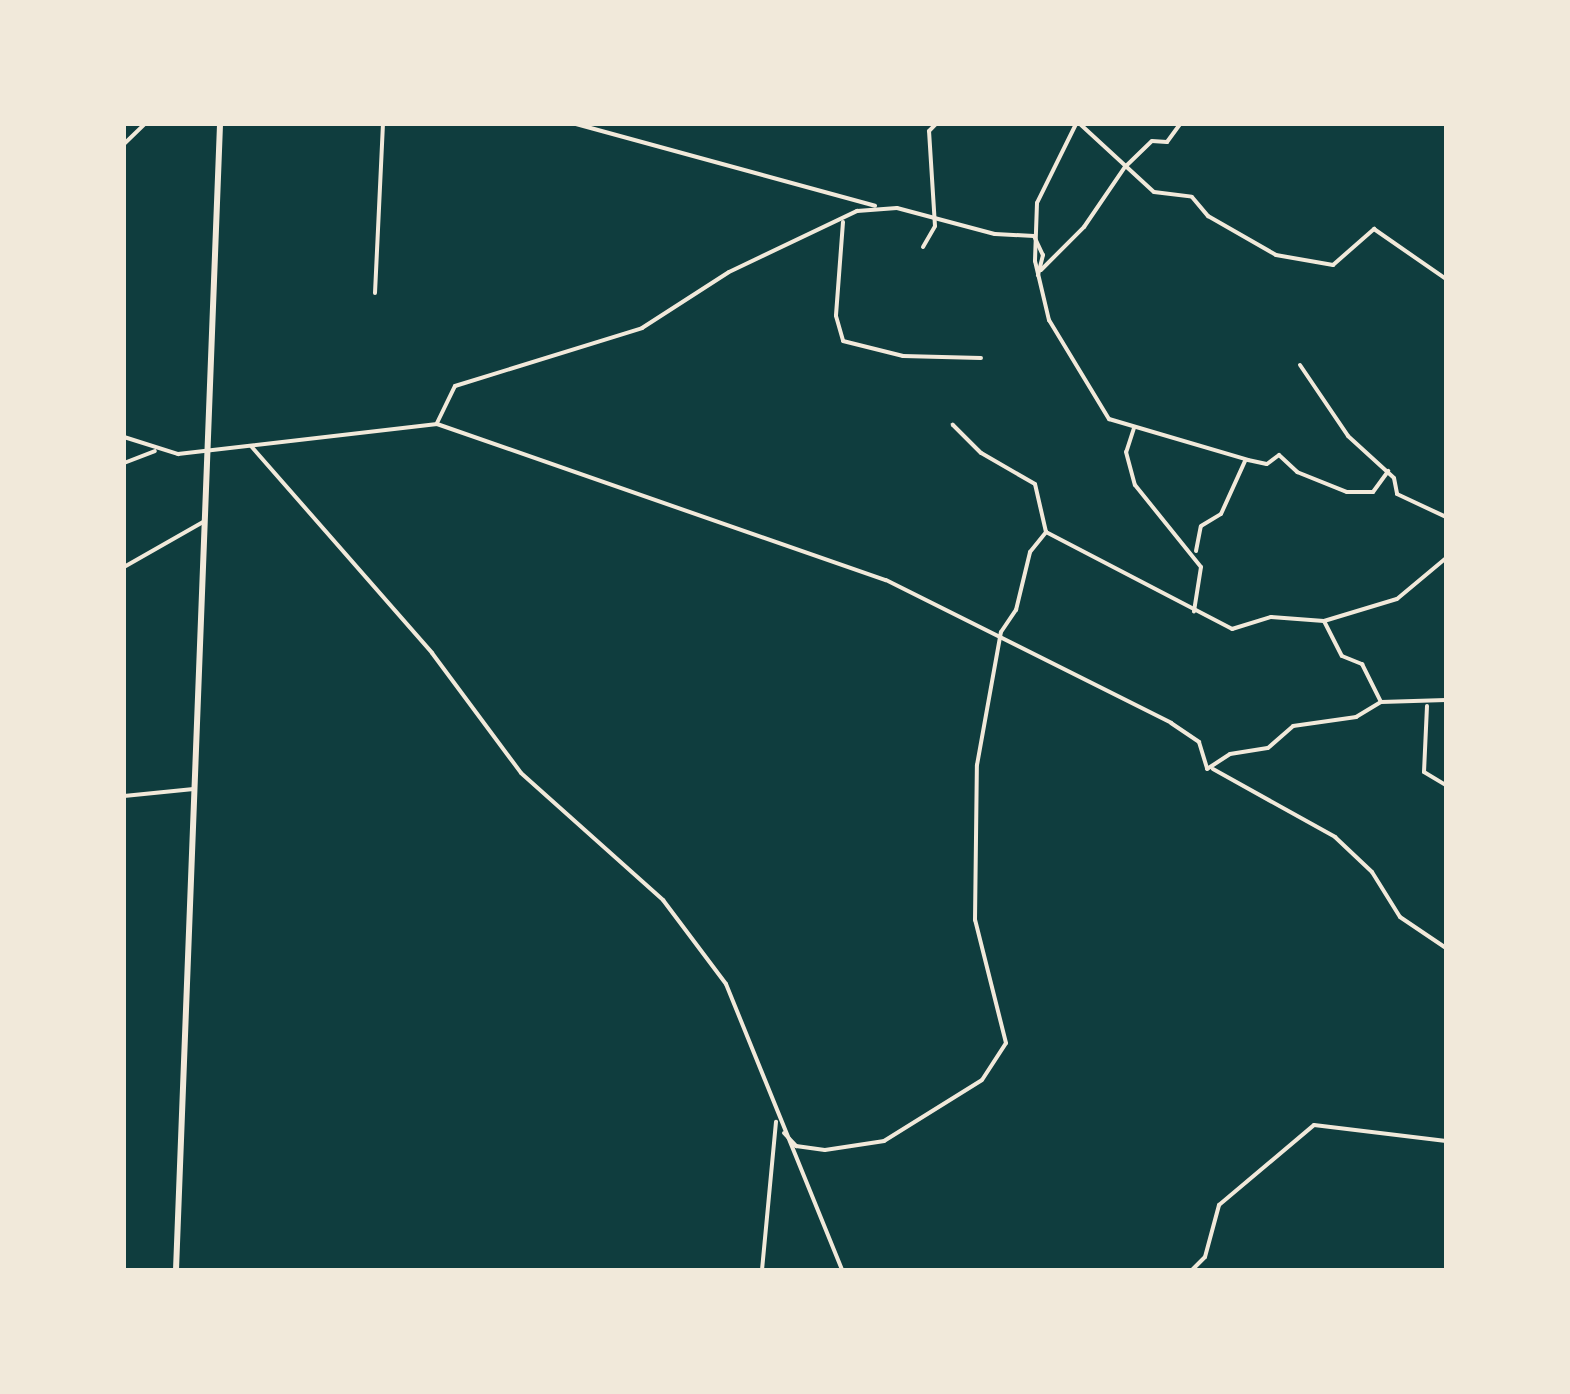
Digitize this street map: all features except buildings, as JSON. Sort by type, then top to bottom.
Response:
[{"type":"main road","points":[[176,1270],[196,789],[204,449],[220,124]]},
{"type":"street","points":[[124,144],[145,124]]},
{"type":"street","points":[[375,293],[383,124]]},
{"type":"street","points":[[576,124],[881,207],[1034,236]]},
{"type":"street","points":[[923,247],[935,218],[929,131],[924,124]]},
{"type":"street","points":[[929,131],[936,124]]},
{"type":"street","points":[[1388,471],[1373,492],[1356,493],[1297,472],[1279,455],[1267,464],[1248,460],[1109,419],[1076,374],[1038,275],[1034,236],[1037,203],[1078,124],[1154,192],[1192,197],[1208,216],[1286,260],[1333,265],[1374,229],[1446,279]]},
{"type":"street","points":[[1038,275],[1125,167],[1152,141],[1167,142],[1180,124]]},
{"type":"street","points":[[437,424],[455,386],[642,328],[729,272],[881,207]]},
{"type":"street","points":[[843,221],[836,316],[843,341],[903,356],[981,358]]},
{"type":"street","points":[[1034,236],[1043,255],[1038,275]]},
{"type":"street","points":[[1300,365],[1348,436],[1388,471],[1404,501],[1446,517]]},
{"type":"street","points":[[124,463],[159,450],[251,446],[437,424],[886,580],[1001,632],[1171,723],[1199,742],[1213,769],[1335,837],[1372,872],[1400,917],[1446,948]]},
{"type":"street","points":[[953,425],[981,453],[1035,484],[1046,532],[1232,629],[1271,617],[1324,621],[1397,599],[1446,558]]},
{"type":"street","points":[[1134,428],[1126,452],[1135,485],[1195,552]]},
{"type":"street","points":[[124,437],[159,450]]},
{"type":"street","points":[[251,446],[432,653],[536,790],[663,900],[726,984],[781,1130],[842,1270]]},
{"type":"street","points":[[1194,611],[1203,585],[1195,552],[1201,526],[1217,520],[1234,472],[1248,460]]},
{"type":"street","points":[[124,567],[203,522]]},
{"type":"street","points":[[781,1130],[796,1146],[825,1150],[884,1141],[982,1080],[1006,1043],[976,932],[973,846],[977,765],[1001,632],[1016,610],[1030,552],[1046,532]]},
{"type":"street","points":[[1324,621],[1342,656],[1362,664],[1381,702]]},
{"type":"street","points":[[1213,769],[1230,754],[1268,748],[1293,726],[1356,717],[1381,702],[1427,706],[1446,700]]},
{"type":"street","points":[[1427,706],[1424,772],[1446,785]]},
{"type":"street","points":[[124,796],[196,789]]},
{"type":"street","points":[[762,1270],[774,1111]]},
{"type":"street","points":[[1192,1270],[1205,1257],[1219,1205],[1314,1125],[1446,1141]]}]
